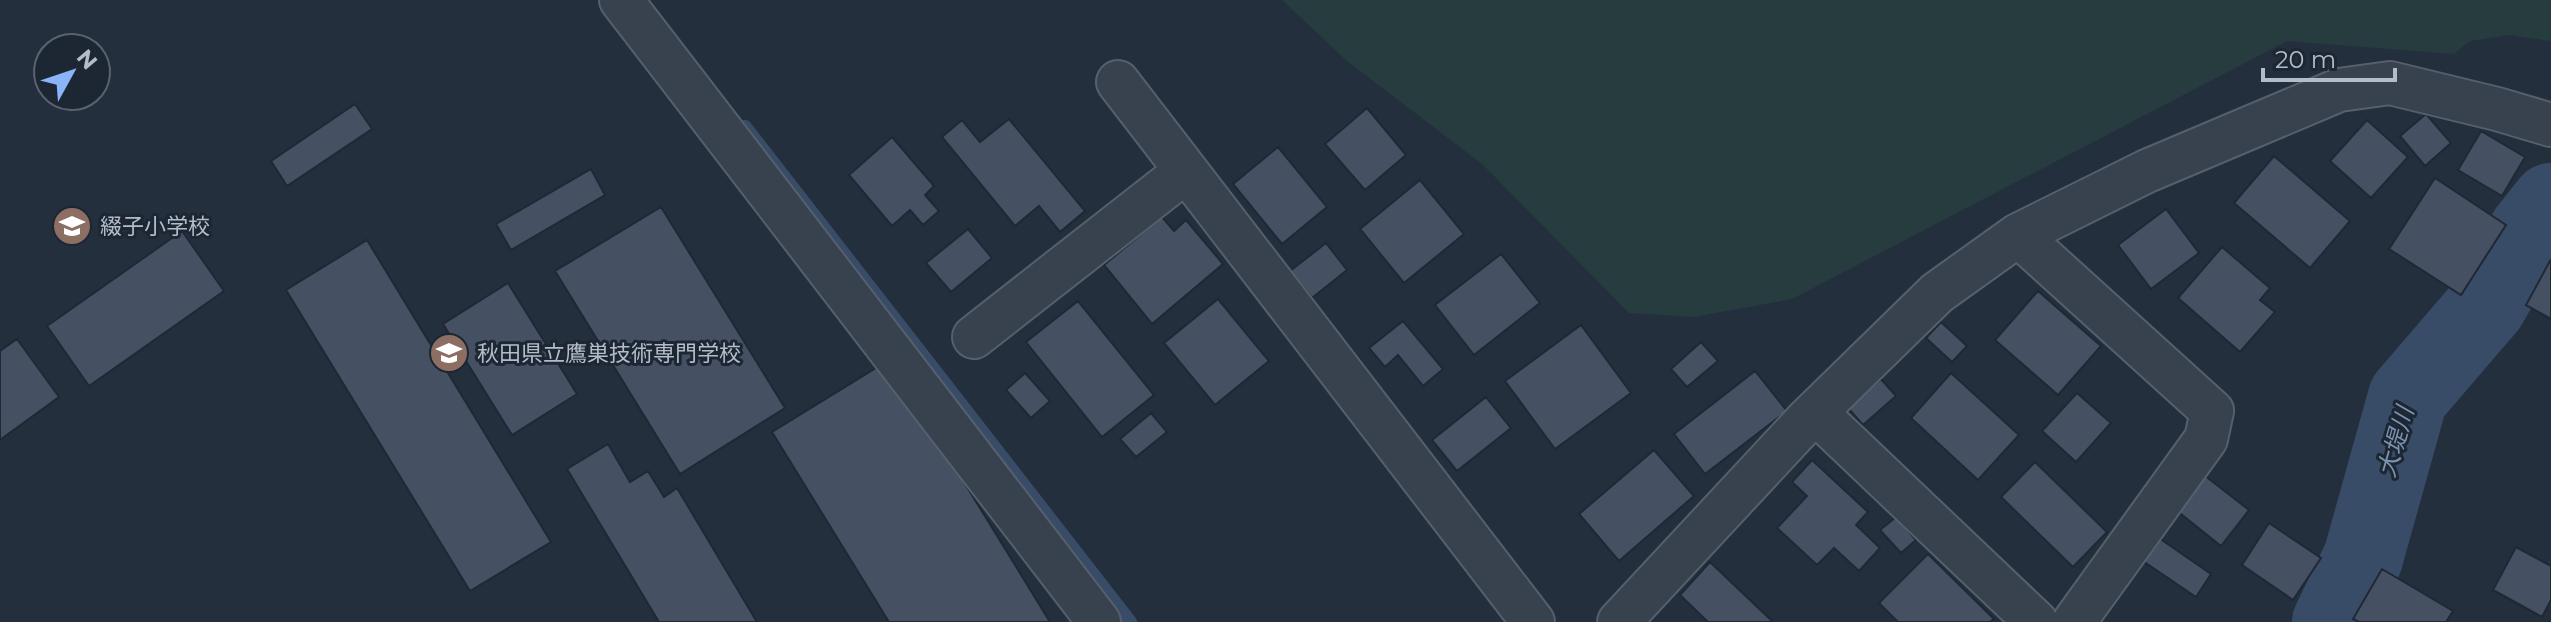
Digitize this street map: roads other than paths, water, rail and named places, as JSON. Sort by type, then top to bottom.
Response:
[{"type":"street","points":[[621,0],[1099,622]]},
{"type":"street","points":[[1118,82],[1533,622]]},
{"type":"street","points":[[1619,622],[1815,412],[1937,293],[2018,235],[2147,171],[2339,90],[2390,83],[2551,125]]},
{"type":"street","points":[[974,337],[1186,171]]},
{"type":"street","points":[[2018,235],[2212,411],[2206,439],[2074,622]]},
{"type":"street","points":[[1815,412],[2036,622]]},
{"type":"waterway","points":[[745,127],[1130,622]]},
{"type":"waterway","name":"大堤川","points":[[2332,622],[2363,558],[2408,397],[2487,305],[2528,232],[2551,203]]},
{"type":"place","name":"綴子小学校","points":[[72,226]]},
{"type":"place","name":"秋田県立鷹巣技術専門学校","points":[[449,353]]}]
